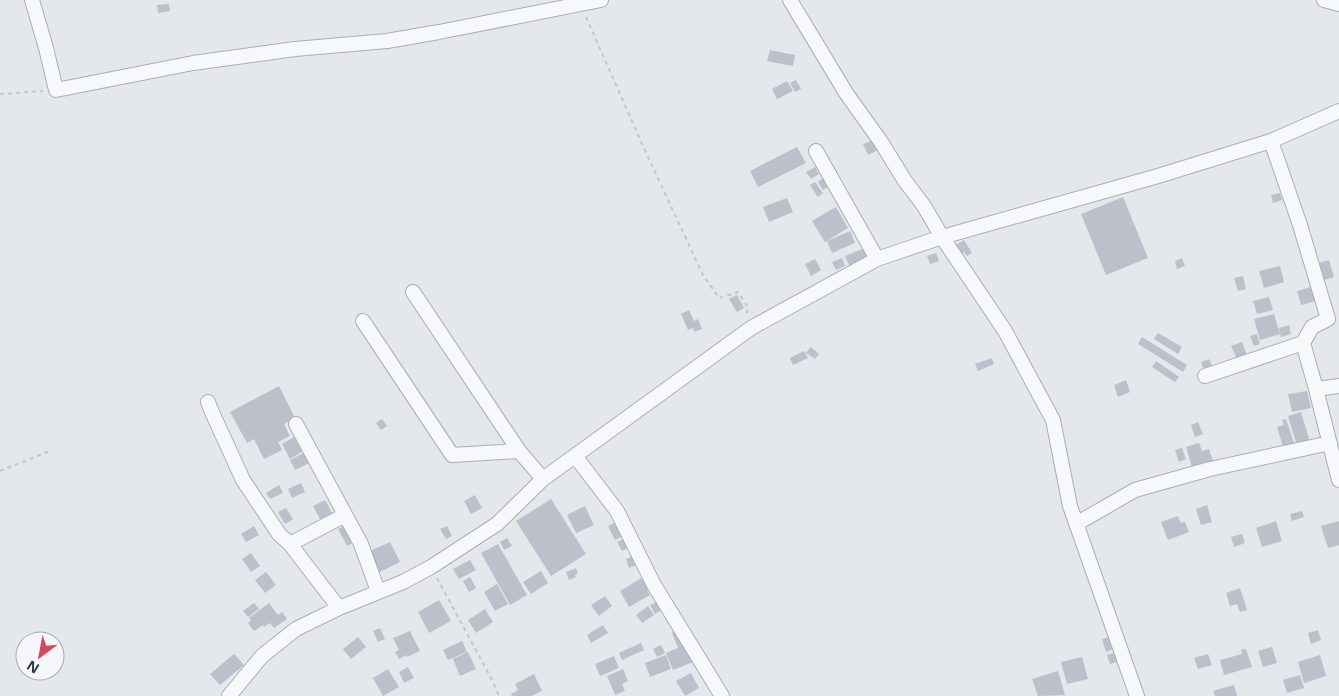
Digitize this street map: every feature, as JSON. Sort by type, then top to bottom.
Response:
[{"type":"street","points":[[32,0],[56,90],[203,62],[295,48],[387,41],[601,0]]},
{"type":"street","points":[[790,0],[846,93],[924,206],[942,237],[1004,331],[1053,420],[1070,506],[1137,696]]},
{"type":"street","points":[[1324,0],[1339,4]]},
{"type":"street","points":[[229,696],[262,656],[296,629],[338,608],[403,582],[432,567],[497,524],[543,479],[751,328],[877,259],[942,237],[1148,179],[1271,141],[1339,111]]},
{"type":"street","points":[[1205,376],[1303,343],[1312,327],[1333,318],[1271,141]]},
{"type":"street","points":[[816,151],[877,259]]},
{"type":"street","points":[[414,292],[519,451],[543,479]]},
{"type":"street","points":[[363,321],[452,456],[519,451]]},
{"type":"street","points":[[1303,343],[1339,480]]},
{"type":"street","points":[[1316,388],[1339,386]]},
{"type":"street","points":[[208,402],[243,480],[279,534],[290,544],[338,608]]},
{"type":"street","points":[[296,424],[361,544],[378,591]]},
{"type":"street","points":[[1076,524],[1135,490],[1210,469],[1330,443]]},
{"type":"street","points":[[575,456],[617,511],[654,585],[722,696]]},
{"type":"street","points":[[290,544],[345,516]]},
{"type":"path","points":[[580,4],[703,275],[719,298],[738,292],[748,307],[746,319],[751,328]]},
{"type":"path","points":[[0,94],[56,90]]},
{"type":"path","points":[[0,471],[50,451]]},
{"type":"path","points":[[432,567],[492,678],[499,696]]},
{"type":"building","points":[[169,4],[170,11],[158,13],[157,5]]},
{"type":"building","points":[[770,50],[795,55],[793,66],[767,61]]},
{"type":"building","points":[[796,80],[801,89],[795,92],[790,83]]},
{"type":"building","points":[[787,81],[793,91],[777,99],[772,89]]},
{"type":"building","points":[[873,140],[878,150],[868,155],[863,144]]},
{"type":"building","points":[[797,147],[806,163],[758,187],[750,171]]},
{"type":"building","points":[[815,167],[819,174],[811,179],[806,172]]},
{"type":"building","points":[[826,176],[831,185],[823,190],[818,182]]},
{"type":"building","points":[[815,182],[823,193],[818,197],[810,185]]},
{"type":"building","points":[[1280,193],[1282,200],[1273,203],[1271,195]]},
{"type":"building","points":[[1123,197],[1148,258],[1106,275],[1081,214]]},
{"type":"building","points":[[787,198],[793,212],[769,222],[763,207]]},
{"type":"building","points":[[836,207],[848,228],[825,242],[812,221]]},
{"type":"building","points":[[850,231],[855,243],[832,253],[827,241]]},
{"type":"building","points":[[964,240],[972,253],[967,256],[964,252],[961,254],[956,245]]},
{"type":"building","points":[[865,248],[869,259],[850,267],[845,256]]},
{"type":"building","points":[[936,253],[939,261],[930,264],[927,256]]},
{"type":"building","points":[[842,258],[845,266],[836,270],[832,262]]},
{"type":"building","points":[[1182,258],[1185,266],[1177,269],[1175,261]]},
{"type":"building","points":[[815,259],[821,270],[811,276],[805,264]]},
{"type":"building","points":[[1329,260],[1334,277],[1324,280],[1319,263]]},
{"type":"building","points":[[1280,266],[1284,282],[1264,288],[1259,271]]},
{"type":"building","points":[[1243,276],[1246,289],[1238,291],[1234,278]]},
{"type":"building","points":[[1311,287],[1315,301],[1301,305],[1297,291]]},
{"type":"building","points":[[737,295],[744,308],[737,312],[729,299]]},
{"type":"building","points":[[1269,297],[1273,310],[1257,314],[1253,301]]},
{"type":"building","points":[[689,310],[694,321],[698,319],[702,329],[694,332],[693,328],[688,330],[681,314]]},
{"type":"building","points":[[1274,314],[1280,334],[1260,340],[1254,319]]},
{"type":"building","points":[[1289,325],[1291,334],[1281,337],[1279,328]]},
{"type":"building","points":[[1158,333],[1182,347],[1178,354],[1154,339]]},
{"type":"building","points":[[1257,334],[1260,344],[1254,346],[1250,336]]},
{"type":"building","points":[[1142,337],[1187,365],[1183,372],[1138,344]]},
{"type":"building","points":[[1242,342],[1247,355],[1237,359],[1231,346]]},
{"type":"building","points":[[811,347],[819,354],[815,359],[806,353]]},
{"type":"building","points":[[804,351],[808,358],[793,365],[790,358]]},
{"type":"building","points":[[992,358],[994,364],[978,371],[975,364]]},
{"type":"building","points":[[1209,359],[1214,370],[1205,373],[1201,362]]},
{"type":"building","points":[[1156,361],[1179,377],[1175,382],[1152,367]]},
{"type":"building","points":[[1126,380],[1130,392],[1118,397],[1114,385]]},
{"type":"building","points":[[279,386],[295,418],[284,424],[290,436],[278,442],[282,450],[264,459],[254,439],[247,443],[230,412]]},
{"type":"building","points":[[1307,391],[1311,408],[1292,412],[1288,394]]},
{"type":"building","points":[[1301,412],[1310,442],[1297,446],[1288,416]]},
{"type":"building","points":[[382,419],[387,426],[381,430],[376,423]]},
{"type":"building","points":[[1286,419],[1295,446],[1284,450],[1277,427],[1284,425],[1282,420]]},
{"type":"building","points":[[1198,422],[1203,434],[1195,437],[1191,425]]},
{"type":"building","points":[[294,437],[302,452],[290,459],[282,444]]},
{"type":"building","points":[[1199,443],[1202,451],[1209,449],[1213,461],[1192,467],[1186,447]]},
{"type":"building","points":[[1182,448],[1186,459],[1179,462],[1175,450]]},
{"type":"building","points":[[304,453],[309,463],[295,470],[290,460]]},
{"type":"building","points":[[301,483],[305,492],[292,498],[288,489]]},
{"type":"building","points":[[279,485],[283,493],[270,499],[266,493]]},
{"type":"building","points":[[475,495],[482,508],[471,514],[464,501]]},
{"type":"building","points":[[551,499],[586,554],[551,576],[516,521]]},
{"type":"building","points":[[325,500],[332,513],[320,519],[313,506]]},
{"type":"building","points":[[1207,505],[1212,522],[1201,525],[1196,509]]},
{"type":"building","points":[[585,506],[594,525],[576,533],[567,515]]},
{"type":"building","points":[[286,508],[293,519],[285,524],[278,512]]},
{"type":"building","points":[[1302,511],[1304,517],[1292,521],[1290,514]]},
{"type":"building","points":[[1178,516],[1181,523],[1185,522],[1189,532],[1168,540],[1161,522]]},
{"type":"building","points":[[1276,521],[1282,541],[1262,547],[1256,528]]},
{"type":"building","points":[[1339,521],[1339,545],[1328,548],[1321,526]]},
{"type":"building","points":[[616,522],[623,536],[615,540],[608,526]]},
{"type":"building","points":[[347,524],[356,541],[347,546],[338,529]]},
{"type":"building","points":[[254,526],[259,535],[246,542],[241,534]]},
{"type":"building","points":[[447,526],[452,536],[446,539],[440,529]]},
{"type":"building","points":[[1242,534],[1245,543],[1234,547],[1231,537]]},
{"type":"building","points":[[507,538],[512,546],[504,550],[500,542]]},
{"type":"building","points":[[625,538],[630,547],[622,551],[617,542]]},
{"type":"building","points":[[390,542],[400,562],[378,573],[368,552]]},
{"type":"building","points":[[498,544],[527,595],[510,605],[481,553]]},
{"type":"building","points":[[251,553],[260,566],[251,572],[242,559]]},
{"type":"building","points":[[635,555],[639,564],[629,568],[626,559]]},
{"type":"building","points":[[470,560],[476,570],[459,579],[453,569]]},
{"type":"building","points":[[576,568],[578,573],[575,575],[576,577],[569,580],[566,572]]},
{"type":"building","points":[[541,571],[548,583],[531,594],[523,582]]},
{"type":"building","points":[[266,572],[276,585],[265,593],[255,580]]},
{"type":"building","points":[[645,576],[652,588],[647,591],[650,595],[629,607],[620,591]]},
{"type":"building","points":[[470,577],[476,588],[469,592],[463,581]]},
{"type":"building","points":[[497,584],[508,604],[495,611],[484,592]]},
{"type":"building","points":[[1240,588],[1247,610],[1240,612],[1237,604],[1230,606],[1226,593]]},
{"type":"building","points":[[605,596],[612,606],[599,616],[591,605]]},
{"type":"building","points":[[439,600],[451,621],[429,633],[418,612]]},
{"type":"building","points":[[656,602],[661,610],[655,614],[650,605]]},
{"type":"building","points":[[254,603],[259,609],[248,617],[243,611]]},
{"type":"building","points":[[269,603],[278,615],[282,612],[287,619],[274,628],[270,623],[254,631],[248,623],[251,620],[249,618]]},
{"type":"building","points":[[648,606],[654,615],[642,623],[636,615]]},
{"type":"building","points":[[485,609],[493,622],[476,633],[468,620]]},
{"type":"building","points":[[603,625],[608,633],[591,643],[587,635]]},
{"type":"building","points":[[380,628],[385,639],[378,642],[373,631]]},
{"type":"building","points":[[678,629],[693,662],[673,670],[666,653],[678,648],[672,633]]},
{"type":"building","points":[[1318,630],[1321,640],[1311,644],[1308,633]]},
{"type":"building","points":[[410,631],[420,651],[399,659],[395,652],[399,650],[393,638]]},
{"type":"building","points":[[358,637],[366,647],[351,659],[343,649]]},
{"type":"building","points":[[1109,637],[1113,649],[1106,652],[1102,639]]},
{"type":"building","points":[[462,641],[467,652],[448,660],[443,650]]},
{"type":"building","points":[[641,643],[644,650],[622,660],[619,653]]},
{"type":"building","points":[[661,645],[665,653],[657,657],[653,649]]},
{"type":"building","points":[[1272,647],[1277,663],[1263,667],[1258,651]]},
{"type":"building","points":[[1246,649],[1252,667],[1224,675],[1220,660],[1242,654],[1241,650]]},
{"type":"building","points":[[468,652],[476,669],[460,676],[453,659]]},
{"type":"building","points":[[1115,653],[1118,662],[1110,664],[1107,655]]},
{"type":"building","points":[[234,654],[244,665],[220,685],[210,674]]},
{"type":"building","points":[[1208,654],[1212,665],[1198,669],[1194,658]]},
{"type":"building","points":[[666,655],[671,669],[650,677],[645,663]]},
{"type":"building","points":[[1320,655],[1326,676],[1304,683],[1298,662]]},
{"type":"building","points":[[614,656],[619,668],[600,676],[595,664]]},
{"type":"building","points":[[1082,657],[1088,679],[1067,684],[1061,662]]},
{"type":"building","points":[[408,667],[414,678],[404,683],[399,672]]},
{"type":"building","points":[[388,669],[399,687],[383,696],[373,678]]},
{"type":"building","points":[[623,669],[628,681],[622,684],[625,691],[615,695],[607,676]]},
{"type":"building","points":[[1058,671],[1065,695],[1038,696],[1032,679]]},
{"type":"building","points":[[691,673],[699,688],[685,696],[676,681]]},
{"type":"building","points":[[534,674],[542,691],[531,696],[512,696],[511,694],[518,690],[515,684]]},
{"type":"building","points":[[1300,675],[1304,688],[1287,693],[1283,680]]},
{"type":"building","points":[[1234,685],[1237,696],[1215,696],[1213,691]]}]
